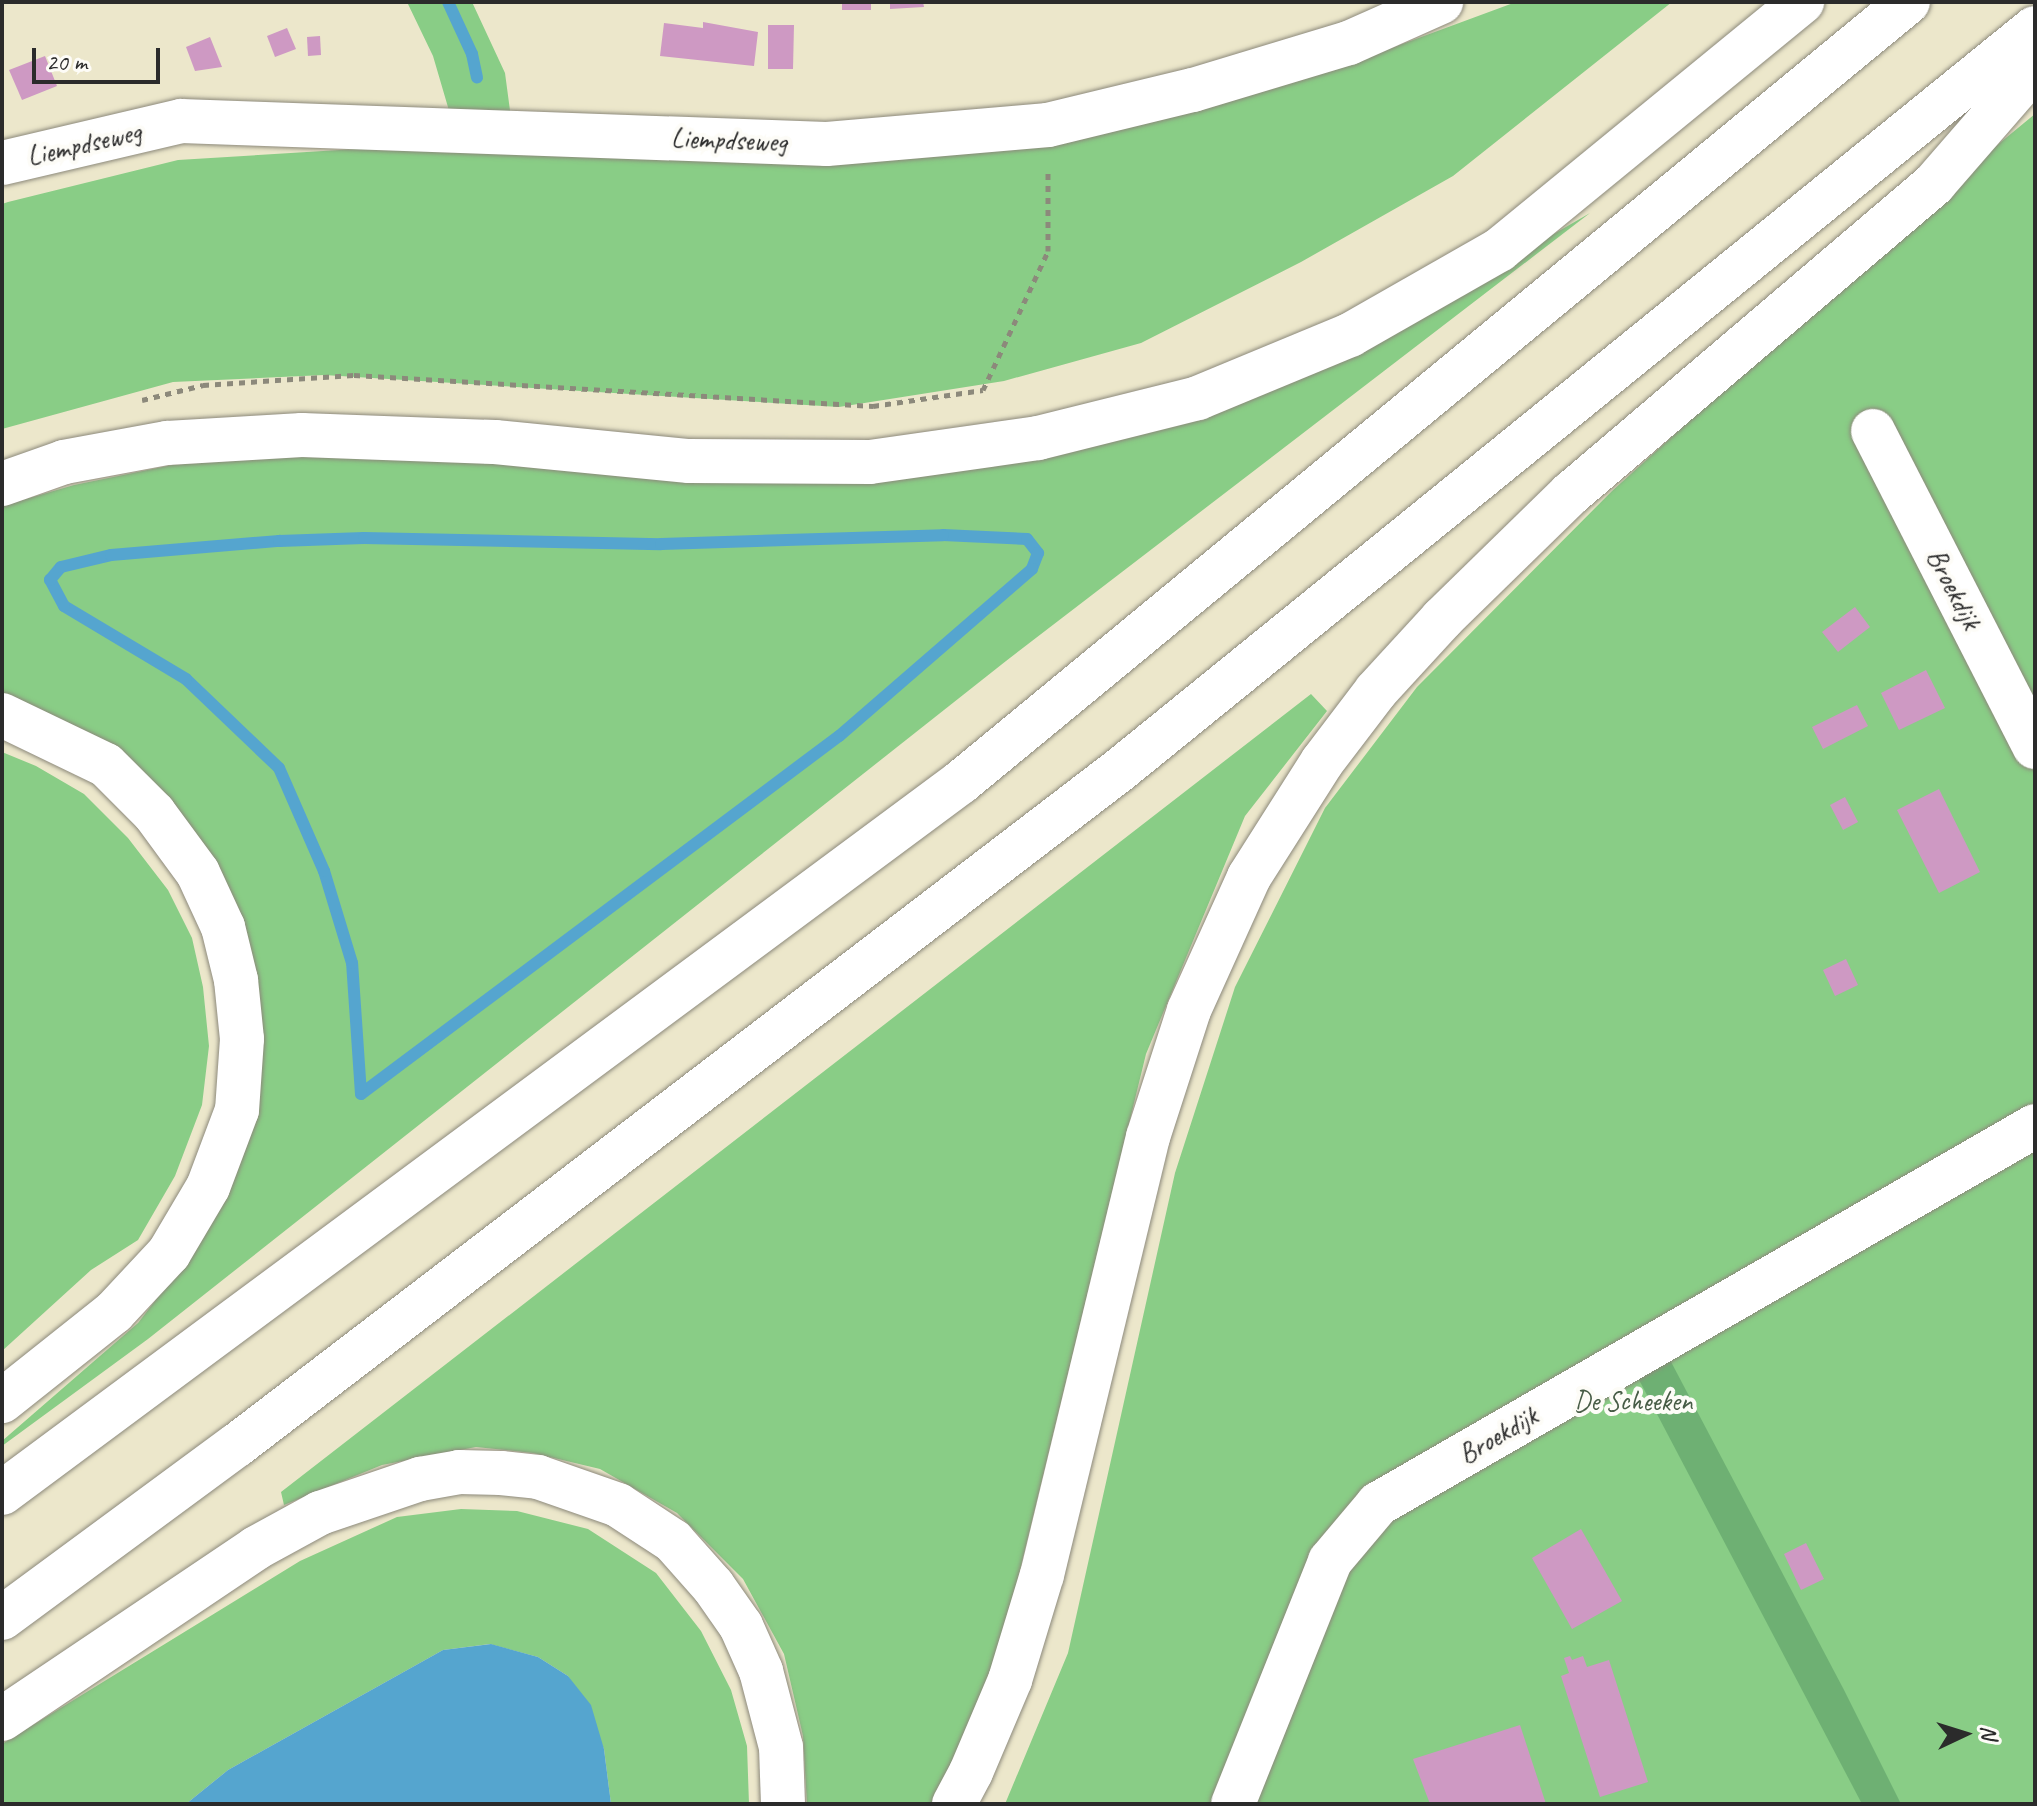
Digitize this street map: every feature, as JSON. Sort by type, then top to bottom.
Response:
[{"type":"main road","name":"Liempdseweg","points":[[2,163],[181,121],[827,144],[1048,125],[1193,90],[1335,48],[1441,2]]},
{"type":"main road","points":[[2,484],[64,462],[167,443],[302,435],[495,442],[689,461],[870,462],[1038,438],[1198,398],[1350,335],[1499,250],[1802,2]]},
{"type":"main road","points":[[2,1493],[961,782],[1908,2]]},
{"type":"main road","points":[[2,1618],[237,1445],[1122,768],[2035,28]]},
{"type":"main road","points":[[954,1804],[1010,1680],[1042,1575],[1116,1256],[1152,1123],[1189,1010],[1249,877],[1322,762],[1376,691],[1442,619],[1570,494],[1934,184],[2035,68]]},
{"type":"main road","name":"Broekdijk","points":[[1873,431],[2035,747]]},
{"type":"main road","points":[[2,715],[106,765],[154,813],[198,873],[223,927],[236,980],[242,1039],[237,1110],[208,1187],[169,1253],[114,1312],[2,1401]]},
{"type":"main road","name":"Broekdijk","points":[[1233,1804],[1330,1561],[1378,1504],[2035,1126]]},
{"type":"main road","points":[[2,1719],[256,1548],[320,1513],[420,1479],[459,1472],[526,1476],[618,1505],[673,1541],[713,1586],[741,1626],[761,1671],[781,1747],[783,1804]]},
{"type":"path","points":[[126,403],[203,385],[354,375],[873,406],[983,390],[1048,251],[1048,125]]},
{"type":"green space","points":[[407,2],[472,2],[505,73],[511,118],[450,114],[433,56]]},
{"type":"green space","points":[[1516,2],[1672,2],[1453,176],[1301,262],[1141,343],[1004,381],[839,407],[324,375],[173,382],[2,429],[2,204],[8,202],[178,160],[437,144],[644,154],[1340,67]]},
{"type":"green space","name":"De Scheeken","points":[[2035,114],[2035,1804],[1005,1804],[1068,1653],[1175,1173],[1235,987],[1325,808],[1417,687],[1612,491],[1967,170]]},
{"type":"green space","points":[[1590,213],[1006,661],[148,1339],[2,1446],[2,1441],[138,1323],[188,1258],[228,1194],[241,920],[2,694],[2,506],[74,485],[172,465],[305,455],[1041,456],[1504,263]]},
{"type":"green space","points":[[1311,694],[1327,711],[1245,816],[1146,1054],[990,1693],[934,1804],[807,1804],[803,1736],[784,1654],[743,1579],[677,1513],[600,1469],[533,1453],[476,1447],[382,1465],[284,1505],[281,1492]]},
{"type":"green space","points":[[2,752],[36,766],[84,794],[128,838],[168,890],[192,938],[203,987],[209,1046],[202,1105],[175,1176],[138,1240],[91,1270],[2,1351]]},
{"type":"green space","points":[[1669,1358],[1901,1804],[1862,1804],[1637,1376]]},
{"type":"green space","points":[[461,1509],[517,1511],[588,1529],[656,1573],[701,1631],[731,1690],[747,1746],[749,1804],[611,1804],[604,1749],[568,1676],[538,1657],[490,1644],[443,1650],[228,1770],[186,1804],[2,1804],[2,1744],[300,1561],[397,1517]]},
{"type":"water","points":[[491,1644],[538,1657],[568,1676],[591,1705],[604,1749],[611,1804],[186,1804],[228,1770],[443,1650]]},
{"type":"building","points":[[842,2],[871,2],[871,10],[842,10]]},
{"type":"building","points":[[890,2],[923,2],[924,7],[890,9]]},
{"type":"building","points":[[703,22],[758,32],[754,66],[660,56],[664,23],[703,28]]},
{"type":"building","points":[[768,25],[794,25],[793,69],[768,69]]},
{"type":"building","points":[[287,28],[296,49],[275,57],[267,36]]},
{"type":"building","points":[[320,36],[321,55],[308,56],[307,37]]},
{"type":"building","points":[[210,37],[222,67],[195,71],[186,47]]},
{"type":"building","points":[[45,56],[57,86],[22,100],[9,70]]},
{"type":"building","points":[[1855,607],[1870,627],[1838,652],[1822,632]]},
{"type":"building","points":[[1926,670],[1945,708],[1899,730],[1881,693]]},
{"type":"building","points":[[1857,705],[1868,726],[1823,749],[1812,727]]},
{"type":"building","points":[[1939,789],[1980,872],[1939,893],[1897,810]]},
{"type":"building","points":[[1845,797],[1858,822],[1843,830],[1830,805]]},
{"type":"building","points":[[1846,959],[1858,985],[1835,996],[1823,970]]},
{"type":"building","points":[[1581,1529],[1622,1601],[1572,1629],[1532,1558]]},
{"type":"building","points":[[1806,1543],[1824,1579],[1801,1590],[1784,1554]]},
{"type":"building","points":[[1570,1656],[1572,1660],[1583,1656],[1587,1667],[1609,1660],[1648,1782],[1600,1797],[1561,1676],[1569,1673],[1564,1658]]},
{"type":"building","points":[[1520,1725],[1546,1804],[1430,1804],[1413,1759]]},
{"type":"waterway","points":[[448,2],[472,54],[477,77]]},
{"type":"waterway","points":[[943,535],[1027,539],[1038,553],[1032,569],[839,736],[361,1094],[352,963],[324,871],[279,768],[186,679],[64,606],[50,580],[61,567],[111,555],[279,541],[364,538],[661,544],[943,535]]}]
